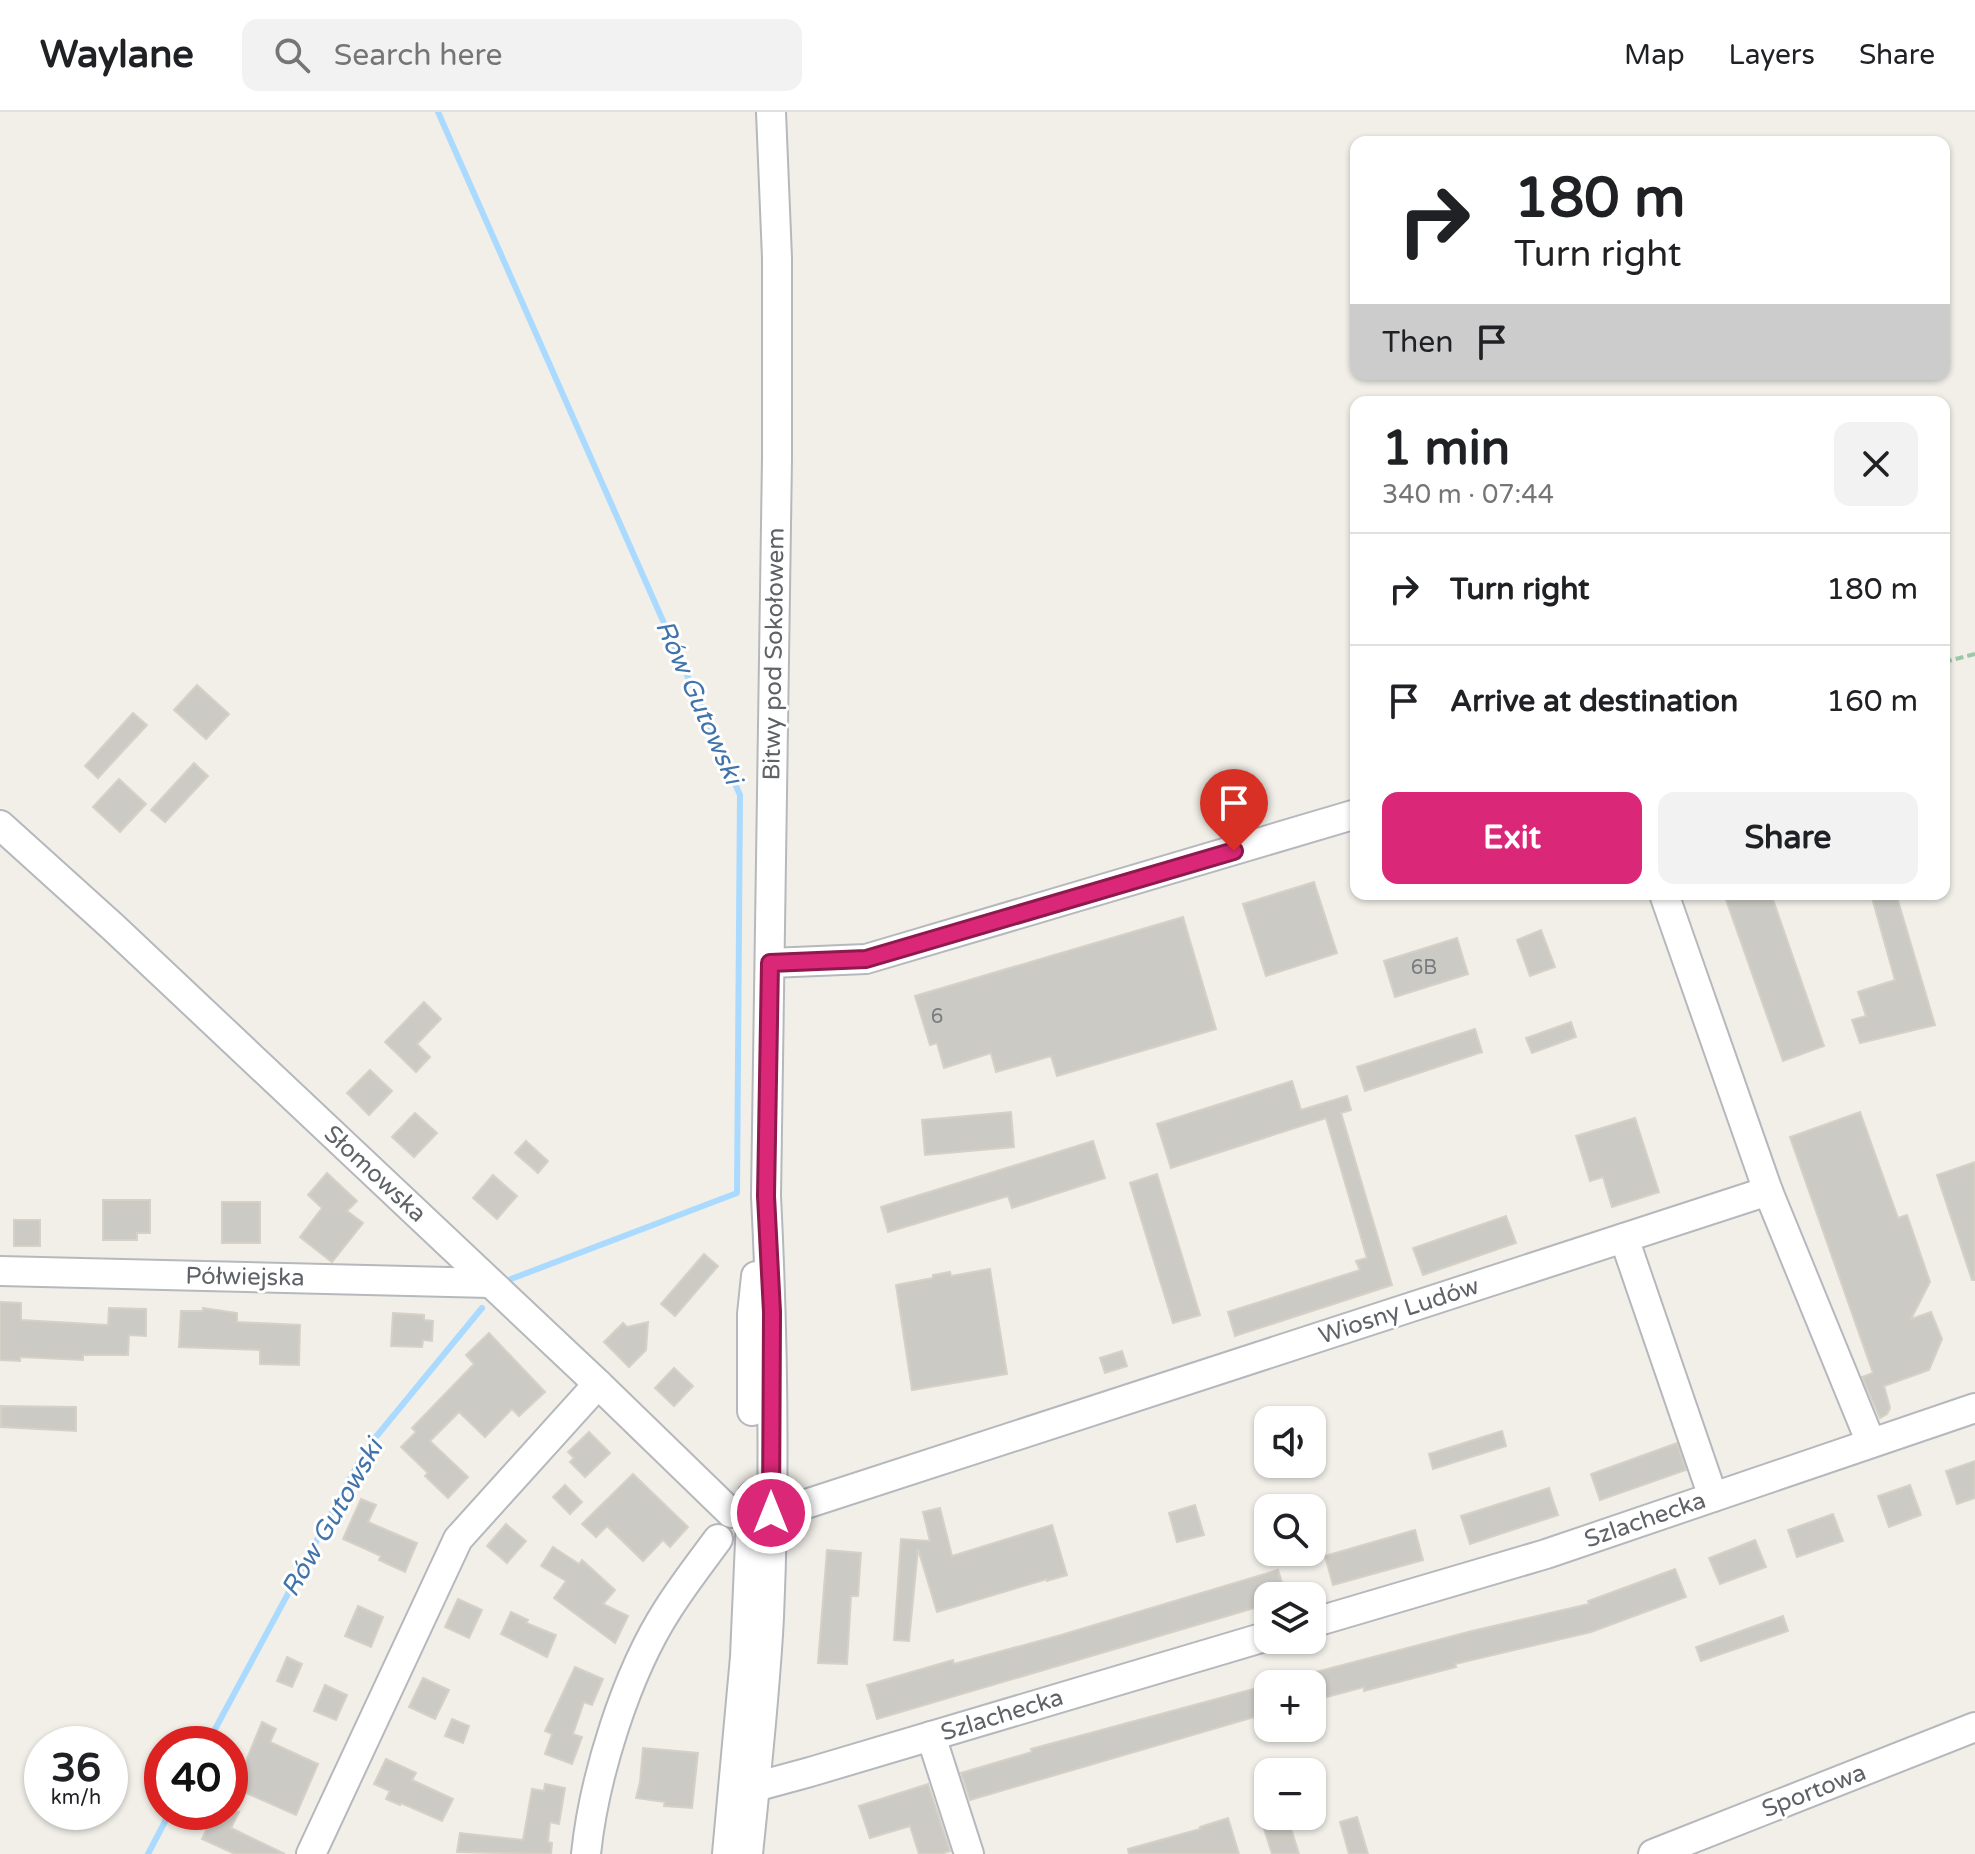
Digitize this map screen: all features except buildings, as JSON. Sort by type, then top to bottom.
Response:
[{"type":"street","name":"Bitwy pod Sokołowem","points":[[727,1854],[744,1786],[769,1617],[761,1514],[772,1312],[766,1196],[777,366],[777,258],[771,112]]},
{"type":"street","points":[[770,963],[866,959],[1350,816]]},
{"type":"street","name":"Słomowska","points":[[0,825],[113,927],[731,1513],[761,1514]]},
{"type":"street","points":[[1666,900],[1768,1191],[1871,1443]]},
{"type":"street","name":"Wiosny Ludów","points":[[761,1514],[1768,1191]]},
{"type":"street","points":[[1624,1238],[1713,1497]]},
{"type":"street","name":"Półwiejska","points":[[0,1271],[490,1283]]},
{"type":"street","points":[[311,1854],[458,1539],[598,1384]]},
{"type":"street","name":"Szlachecka","points":[[1326,1619],[1546,1554],[1975,1408]]},
{"type":"street","points":[[586,1854],[590,1814],[628,1686],[666,1611],[718,1539]]},
{"type":"street","name":"Szlachecka","points":[[744,1786],[931,1736],[1254,1640]]},
{"type":"street","name":"Sportowa","points":[[1653,1854],[1975,1727]]},
{"type":"street","points":[[931,1736],[969,1854]]},
{"type":"street","name":"Bitwy pod Sokołowem","points":[[744,1786],[748,1854]]},
{"type":"path","points":[[1950,660],[1975,654]]},
{"type":"waterway","name":"Rów Gutowski","points":[[438,112],[740,795],[737,1193],[511,1279]]},
{"type":"waterway","name":"Rów Gutowski","points":[[217,1726],[366,1449],[482,1308]]},
{"type":"waterway","name":"Rów Gutowski","points":[[148,1854],[161,1830]]},
{"type":"route","points":[[771,1513],[772,1312],[766,1196],[770,963],[866,959],[1234,851]]}]
